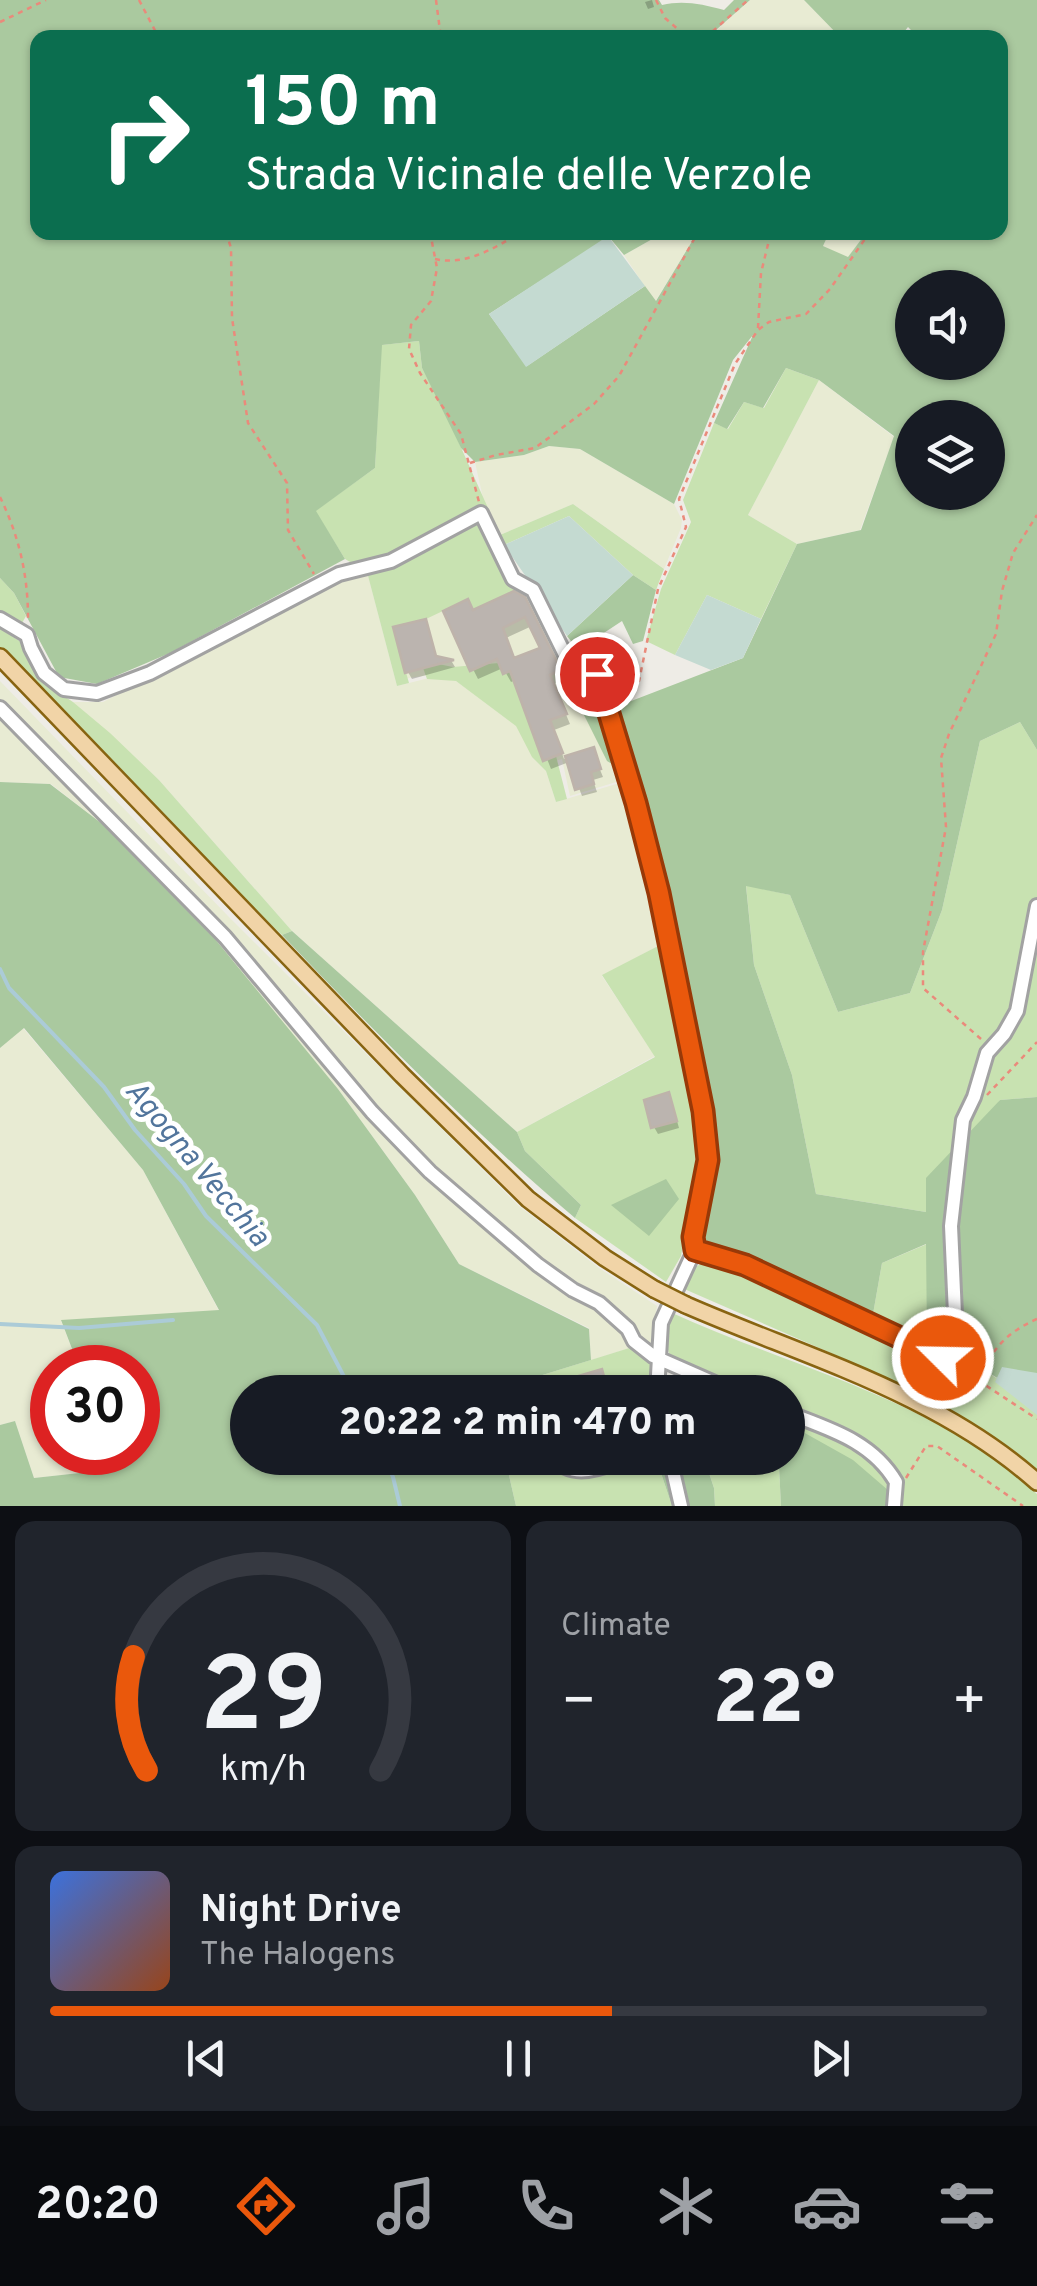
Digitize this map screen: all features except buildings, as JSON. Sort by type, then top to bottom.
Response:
[{"type":"main road","points":[[0,657],[390,1062],[528,1199],[654,1289],[916,1402],[974,1436],[1037,1482]]},
{"type":"street","points":[[0,620],[28,635],[30,648],[44,674],[64,688],[98,693],[150,673],[339,574],[391,561],[481,514],[512,579],[533,590],[574,673],[597,674],[659,893],[703,1111],[708,1160],[693,1237],[695,1250],[661,1323],[656,1375]]},
{"type":"street","points":[[0,708],[225,937],[372,1112],[430,1172],[538,1265],[572,1290],[600,1303],[628,1329],[634,1341],[657,1357],[697,1375]]},
{"type":"street","points":[[695,1250],[745,1265],[943,1358],[956,1336],[951,1226],[963,1120],[987,1054],[1017,1012],[1037,906]]},
{"type":"street","points":[[805,1420],[860,1443],[878,1456],[896,1482],[894,1506]]},
{"type":"street","points":[[674,1475],[682,1506]]},
{"type":"path","points":[[0,22],[46,0]]},
{"type":"path","points":[[139,0],[155,30]]},
{"type":"path","points":[[436,0],[441,30]]},
{"type":"path","points":[[656,0],[664,18],[678,30]]},
{"type":"path","points":[[714,30],[748,0]]},
{"type":"path","points":[[228,240],[232,318],[248,423],[288,483],[288,530],[320,584]]},
{"type":"path","points":[[431,240],[435,259],[431,301],[411,325],[409,350],[461,434],[481,514]]},
{"type":"path","points":[[435,259],[452,263],[507,240]]},
{"type":"path","points":[[470,464],[496,454],[536,448],[594,404],[619,376],[694,240]]},
{"type":"path","points":[[758,330],[760,273],[769,240]]},
{"type":"path","points":[[604,700],[632,692],[639,681],[658,589],[686,528],[679,500],[735,364],[758,330],[769,322],[806,314],[830,289],[864,240]]},
{"type":"path","points":[[0,497],[21,552],[28,594],[28,635]]},
{"type":"path","points":[[987,1054],[979,1034],[923,988],[923,952],[946,828],[941,758],[996,634],[1002,591],[1014,553],[1037,515]]},
{"type":"path","points":[[972,1101],[989,1094],[1037,1042]]},
{"type":"path","points":[[981,1381],[988,1359],[1011,1331],[1037,1319]]},
{"type":"path","points":[[943,1358],[1037,1419]]},
{"type":"path","points":[[896,1482],[906,1479],[926,1446],[936,1446],[1024,1506]]},
{"type":"green space","points":[[0,0],[659,0],[662,5],[693,3],[724,10],[734,0],[750,0],[716,30],[30,30],[30,240],[604,240],[489,314],[527,366],[645,286],[656,301],[693,240],[826,240],[823,246],[848,257],[861,240],[1008,240],[1008,30],[833,30],[804,0],[1037,0],[1037,750],[1020,722],[980,741],[942,910],[910,993],[838,1012],[790,895],[746,886],[754,965],[792,1075],[816,1194],[926,1212],[926,1178],[1000,1100],[1037,1097],[1037,1403],[951,1349],[927,1339],[926,1244],[882,1263],[873,1314],[703,1243],[701,1231],[711,1160],[691,1014],[666,892],[626,735],[616,735],[617,767],[607,761],[570,687],[588,683],[600,713],[743,658],[797,544],[861,530],[894,436],[819,380],[786,368],[763,408],[744,402],[727,429],[714,423],[753,335],[733,360],[674,504],[580,449],[549,446],[524,455],[475,462],[461,448],[422,368],[419,341],[382,345],[375,468],[316,511],[345,559],[170,653],[97,684],[59,677],[14,593],[0,578]]},
{"type":"green space","points":[[750,0],[804,0],[833,30],[717,30]]},
{"type":"green space","points":[[602,240],[611,240],[645,286],[526,367],[489,314]]},
{"type":"green space","points":[[612,240],[651,240],[624,255]]},
{"type":"green space","points":[[651,240],[693,240],[655,302],[624,255]]},
{"type":"green space","points":[[826,240],[861,240],[848,258],[823,246]]},
{"type":"green space","points":[[419,341],[422,368],[500,535],[573,504],[664,569],[656,590],[633,575],[569,516],[504,545],[523,586],[473,610],[468,599],[426,619],[393,627],[409,683],[397,686],[367,572],[345,559],[315,511],[375,468],[381,345]]},
{"type":"green space","points":[[786,368],[819,380],[748,515],[797,544],[761,619],[707,595],[675,655],[646,641],[661,589],[691,522],[683,500],[714,423],[728,429],[744,402],[764,408]]},
{"type":"green space","points":[[819,380],[894,437],[860,530],[797,544],[748,515]]},
{"type":"green space","points":[[549,446],[580,449],[674,504],[682,520],[681,528],[664,569],[573,504],[500,535],[483,498],[475,462],[524,455]]},
{"type":"green space","points":[[569,516],[633,575],[567,636],[504,545]]},
{"type":"green space","points":[[478,527],[529,593],[575,679],[594,678],[623,780],[570,796],[562,759],[542,765],[532,757],[546,771],[556,802],[623,782],[658,946],[602,976],[655,1056],[517,1132],[292,931],[159,780],[73,702],[103,702],[340,581],[367,572],[397,686],[433,677],[456,681],[489,704],[461,670],[403,679],[372,573]]},
{"type":"green space","points":[[633,575],[656,590],[643,641],[633,644],[622,621],[578,650],[567,636]]},
{"type":"green space","points":[[0,578],[14,593],[26,616],[21,625],[0,615]]},
{"type":"green space","points":[[707,595],[761,619],[743,658],[711,670],[675,655]]},
{"type":"green space","points":[[0,628],[21,642],[47,685],[110,733],[159,780],[292,931],[282,935],[222,879],[0,650]]},
{"type":"green space","points":[[499,663],[503,674],[510,671],[544,760],[556,756],[567,799],[556,802],[546,771],[532,757],[516,726],[456,681],[427,679],[423,668],[438,664],[453,667]]},
{"type":"green space","points":[[0,681],[229,917],[519,1206],[599,1268],[657,1306],[651,1342],[591,1360],[589,1328],[459,1264],[415,1195],[338,1089],[215,939],[101,823],[51,784],[0,782]]},
{"type":"green space","points":[[1020,722],[1037,750],[1037,1097],[1000,1100],[926,1212],[816,1194],[792,1075],[754,965],[746,885],[790,895],[838,1012],[910,993],[942,910],[980,741]]},
{"type":"green space","points":[[0,782],[50,784],[101,823],[215,939],[338,1089],[415,1195],[459,1264],[589,1329],[591,1360],[542,1375],[230,1375],[230,1475],[509,1475],[516,1506],[0,1506],[0,1425],[15,1421],[34,1478],[160,1475],[160,1345],[71,1345],[61,1320],[219,1310],[143,1170],[24,1028],[0,1048]]},
{"type":"green space","points":[[292,931],[517,1132],[525,1151],[581,1205],[575,1218],[461,1116],[282,935]]},
{"type":"green space","points":[[658,946],[675,995],[699,1151],[681,1256],[666,1282],[575,1218],[581,1205],[525,1151],[517,1132],[655,1057],[602,975]]},
{"type":"green space","points":[[23,1028],[143,1170],[219,1311],[61,1321],[70,1345],[30,1345],[30,1466],[15,1421],[0,1425],[0,1048]]},
{"type":"green space","points":[[666,1179],[679,1199],[649,1236],[611,1205]]},
{"type":"green space","points":[[927,1244],[927,1339],[895,1328],[873,1314],[882,1263]]},
{"type":"green space","points":[[709,1260],[790,1291],[946,1372],[956,1364],[956,1353],[1037,1403],[1037,1471],[983,1430],[879,1374],[682,1288],[693,1268]]},
{"type":"green space","points":[[670,1312],[908,1409],[997,1461],[1037,1494],[1037,1506],[894,1506],[805,1434],[805,1375],[677,1375],[667,1345]]},
{"type":"green space","points":[[639,1345],[653,1356],[652,1375],[542,1375]]},
{"type":"green space","points":[[1002,1367],[1037,1373],[1037,1415],[995,1382]]},
{"type":"green space","points":[[805,1433],[853,1460],[896,1497],[894,1506],[781,1506],[779,1475],[805,1475]]},
{"type":"green space","points":[[509,1475],[662,1475],[672,1506],[516,1506]]},
{"type":"green space","points":[[662,1475],[710,1475],[715,1506],[672,1506]]},
{"type":"green space","points":[[710,1475],[779,1475],[781,1506],[715,1506]]},
{"type":"waterway","name":"Agogna Vecchia","points":[[0,969],[9,988],[104,1087],[206,1216],[317,1325],[343,1375]]},
{"type":"waterway","points":[[0,1324],[79,1328],[173,1320]]},
{"type":"waterway","name":"Agogna Vecchia","points":[[392,1475],[400,1506]]},
{"type":"route","points":[[597,674],[659,893],[703,1111],[708,1160],[693,1237],[695,1250],[745,1265],[943,1358]]}]
